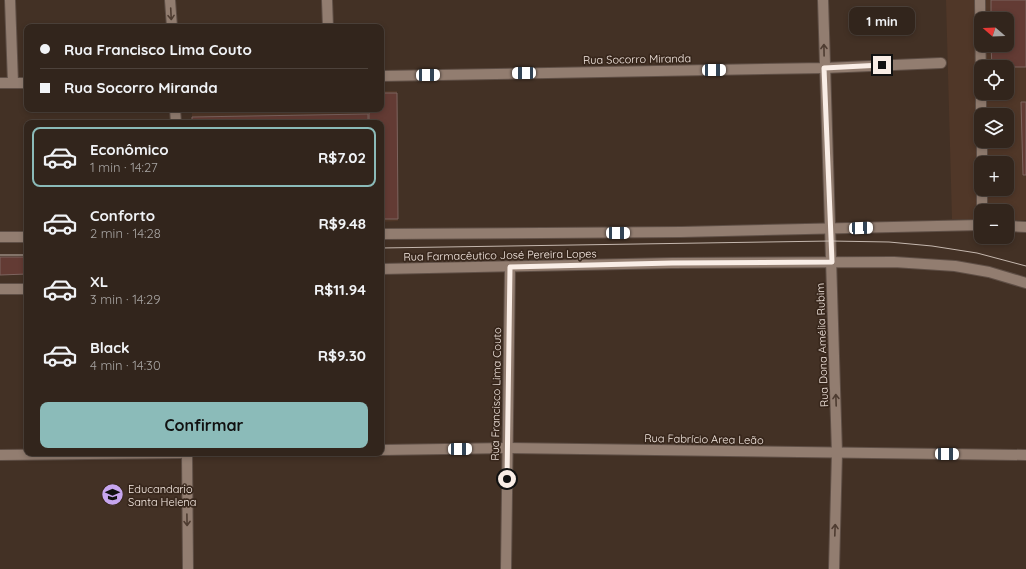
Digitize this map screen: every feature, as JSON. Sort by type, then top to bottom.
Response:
[{"type":"street","points":[[10,0],[14,83]]},
{"type":"street","points":[[170,0],[172,24]]},
{"type":"street","points":[[328,0],[328,24]]},
{"type":"street","name":"Rua Dona Amélia Rubim","points":[[823,0],[837,453],[834,569]]},
{"type":"street","points":[[980,0],[981,60]]},
{"type":"street","name":"Rua Socorro Miranda","points":[[384,76],[824,68],[941,63]]},
{"type":"street","points":[[0,83],[24,83]]},
{"type":"street","name":"Rua Farmacêutico José Pereira Lopes","points":[[384,234],[681,232],[974,225]]},
{"type":"street","points":[[1014,226],[1026,227]]},
{"type":"street","points":[[0,237],[24,237]]},
{"type":"street","name":"Rua Farmacêutico José Pereira Lopes","points":[[384,269],[672,263],[894,262],[955,266],[989,272],[1026,283]]},
{"type":"street","name":"Rua Francisco Lima Couto","points":[[506,569],[510,267]]},
{"type":"street","points":[[0,289],[24,288]]},
{"type":"street","name":"Rua Fabrício Area Leão","points":[[384,450],[508,448],[1026,455]]},
{"type":"street","points":[[0,455],[24,455]]},
{"type":"street","points":[[187,456],[188,569]]},
{"type":"shaded area","points":[[946,0],[1026,0],[1026,220],[1014,220],[1014,204],[974,204],[974,219],[952,219]]},
{"type":"shaded area","points":[[384,91],[397,91],[398,221],[384,222],[384,120],[192,120],[192,112],[384,112]]},
{"type":"building","points":[[991,0],[1026,0],[1026,67],[1014,67],[1014,60],[992,60],[991,52],[1014,52],[1014,12],[991,12]]},
{"type":"building","points":[[384,93],[397,93],[398,219],[384,219],[384,120],[369,120],[369,112],[384,112]]},
{"type":"building","points":[[1021,102],[1026,102],[1026,175],[1023,175]]},
{"type":"building","points":[[368,114],[368,120],[192,120],[192,117]]},
{"type":"building","points":[[0,257],[24,257],[24,274],[0,275]]},
{"type":"tram line","points":[[384,248],[831,241],[889,242],[932,246],[977,253],[1026,266]]},
{"type":"tram line","points":[[0,255],[24,255]]},
{"type":"place","name":"Educandario Santa Helena","points":[[113,495]]},
{"type":"route","points":[[507,479],[510,267],[672,263],[832,262],[824,68],[882,65]]}]
